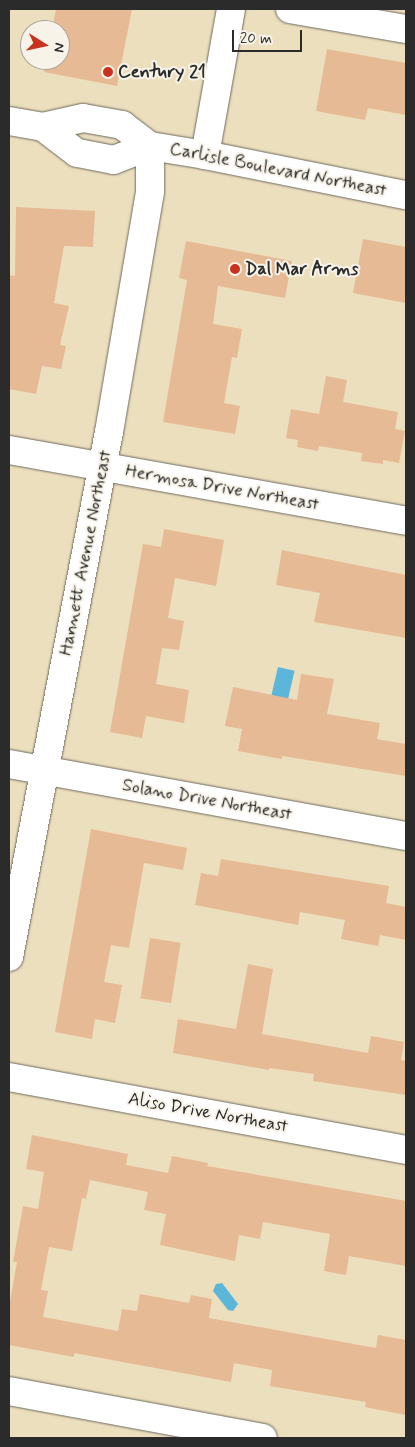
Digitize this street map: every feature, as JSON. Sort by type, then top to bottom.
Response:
[{"type":"street","points":[[205,155],[231,9]]},
{"type":"street","points":[[290,9],[406,29]]},
{"type":"street","name":"Carlisle Boulevard Northeast","points":[[9,121],[43,127],[83,118],[122,125],[150,146],[205,155],[406,195]]},
{"type":"street","name":"Carlisle Boulevard Northeast","points":[[43,127],[77,153],[114,160],[150,146]]},
{"type":"street","name":"Hannett Avenue Northeast","points":[[9,957],[43,770],[103,467],[150,191],[150,146]]},
{"type":"street","name":"Hermosa Drive Northeast","points":[[9,450],[406,522]]},
{"type":"street","name":"Solano Drive Northeast","points":[[9,764],[406,836]]},
{"type":"street","name":"Aliso Drive Northeast","points":[[9,1077],[406,1150]]},
{"type":"street","points":[[9,1391],[263,1438]]},
{"type":"water","points":[[278,667],[295,671],[286,706],[270,702]]},
{"type":"water","points":[[222,1283],[238,1304],[233,1311],[228,1310],[213,1291],[216,1284]]},
{"type":"building","points":[[56,9],[132,9],[117,86],[44,72],[44,70],[70,70],[70,20],[54,20]]},
{"type":"building","points":[[327,49],[406,63],[406,115],[368,108],[365,120],[316,111]]},
{"type":"building","points":[[16,207],[95,211],[93,247],[64,246],[54,303],[69,306],[60,345],[66,346],[61,369],[42,366],[36,394],[9,389],[9,275],[15,276]]},
{"type":"building","points":[[363,239],[406,247],[406,303],[353,293]]},
{"type":"building","points":[[186,241],[292,261],[285,298],[218,286],[213,324],[242,329],[237,358],[232,357],[224,403],[240,406],[235,434],[163,422],[187,280],[179,278]]},
{"type":"building","points":[[326,376],[347,380],[343,402],[398,412],[395,429],[405,431],[399,463],[383,460],[383,464],[361,461],[362,453],[319,446],[318,451],[297,447],[298,440],[286,438],[291,409],[319,414]]},
{"type":"building","points":[[164,529],[224,540],[216,586],[175,578],[168,618],[184,621],[179,650],[162,648],[156,684],[189,690],[184,723],[146,716],[142,738],[110,732],[143,544],[161,547]]},
{"type":"building","points":[[282,550],[406,575],[406,638],[314,622],[320,593],[276,585]]},
{"type":"building","points":[[301,674],[334,679],[327,714],[380,723],[377,739],[406,744],[406,776],[282,756],[282,759],[238,751],[242,729],[225,726],[233,687],[297,700]]},
{"type":"building","points":[[91,829],[187,848],[183,870],[144,863],[129,948],[111,945],[104,982],[122,985],[115,1023],[95,1019],[92,1039],[55,1032]]},
{"type":"building","points":[[221,859],[389,886],[386,903],[406,907],[406,940],[380,935],[378,946],[341,939],[345,920],[300,912],[298,925],[195,905],[201,873],[218,876]]},
{"type":"building","points":[[150,938],[181,943],[171,1003],[140,998]]},
{"type":"building","points":[[248,964],[273,969],[262,1034],[368,1053],[371,1036],[404,1042],[401,1060],[406,1061],[406,1095],[313,1081],[314,1074],[269,1068],[269,1070],[173,1053],[178,1019],[236,1029]]},
{"type":"building","points":[[32,1135],[128,1154],[126,1165],[168,1173],[172,1156],[208,1163],[207,1166],[406,1201],[406,1266],[349,1256],[346,1275],[324,1271],[330,1234],[263,1222],[260,1239],[239,1235],[235,1261],[160,1245],[166,1214],[144,1210],[148,1192],[90,1180],[86,1199],[82,1198],[72,1251],[49,1247],[41,1290],[48,1291],[43,1317],[118,1331],[122,1309],[137,1311],[140,1294],[189,1303],[191,1295],[212,1299],[209,1318],[376,1348],[378,1335],[406,1340],[406,1415],[365,1407],[366,1402],[270,1386],[272,1370],[234,1363],[231,1382],[74,1353],[74,1357],[9,1345],[9,1307],[17,1262],[13,1262],[23,1206],[38,1209],[44,1172],[26,1169]]},
{"type":"place","name":"Century 21","points":[[108,72]]},
{"type":"place","name":"Dal Mar Arms","points":[[235,269]]}]
